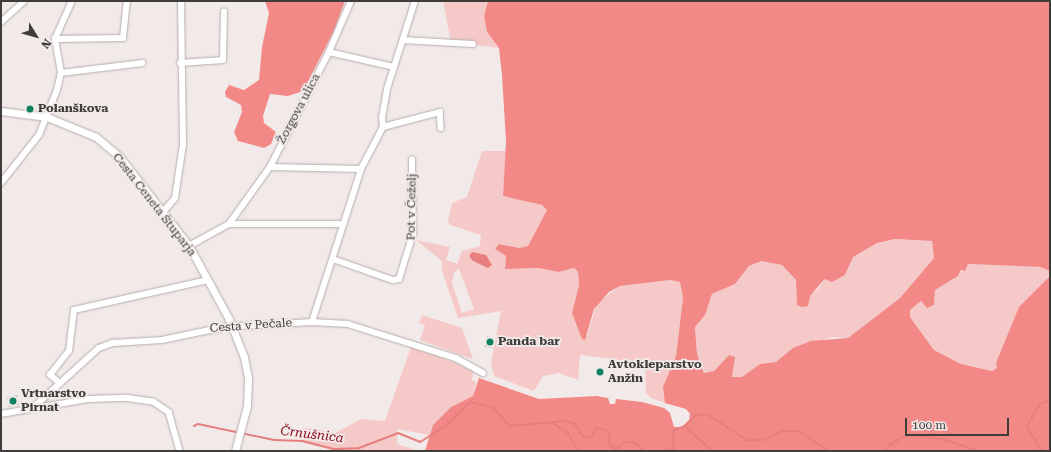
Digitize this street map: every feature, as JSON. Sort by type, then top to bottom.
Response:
[{"type":"street","points":[[1,22],[24,1]]},
{"type":"street","points":[[1,184],[39,135],[47,117],[61,73],[55,39],[72,1]]},
{"type":"street","points":[[55,39],[122,38],[127,1]]},
{"type":"street","points":[[163,212],[176,198],[180,168],[180,1]]},
{"type":"street","name":"Žorgova ulica","points":[[189,246],[228,224],[270,167],[329,52],[351,1]]},
{"type":"street","points":[[312,322],[361,169],[383,127],[386,96],[415,1]]},
{"type":"street","points":[[180,63],[223,60],[224,12]]},
{"type":"street","points":[[402,40],[473,44]]},
{"type":"street","points":[[329,52],[394,67]]},
{"type":"street","points":[[61,73],[142,63]]},
{"type":"street","name":"Cesta Ceneta Štuparja","points":[[1,111],[47,117],[76,127],[111,149],[189,246],[234,329],[248,378],[241,433],[235,451]]},
{"type":"street","points":[[383,127],[440,112],[441,128]]},
{"type":"street","name":"Pot v Čeželj","points":[[333,259],[393,280],[399,279],[413,234],[412,160]]},
{"type":"street","points":[[270,167],[361,169]]},
{"type":"street","name":"Žorgova ulica","points":[[228,224],[343,224]]},
{"type":"street","points":[[59,383],[50,375],[69,351],[74,310],[208,280]]},
{"type":"street","name":"Cesta v Pečale","points":[[35,406],[90,354],[113,343],[162,340],[198,331],[312,322],[348,324],[378,332],[456,358],[483,373]]},
{"type":"street","points":[[1,414],[35,406],[89,399],[126,398],[154,402],[169,412],[175,438],[180,451]]},
{"type":"shaded area","points":[[265,1],[345,1],[333,33],[303,91],[288,96],[270,94],[263,116],[264,123],[276,132],[271,144],[264,148],[238,141],[234,132],[242,112],[241,105],[226,97],[225,92],[229,85],[244,90],[259,80],[262,47],[269,13]]},
{"type":"shaded area","points":[[443,1],[488,1],[484,16],[487,32],[499,48],[451,42]]},
{"type":"shaded area","points":[[488,1],[1050,1],[1050,271],[1040,267],[968,264],[965,271],[961,270],[958,276],[935,290],[934,305],[927,308],[921,301],[910,310],[910,317],[934,350],[961,364],[992,371],[997,368],[996,363],[1019,307],[1050,276],[1050,451],[425,451],[433,425],[451,407],[473,396],[479,378],[539,399],[597,396],[608,398],[610,404],[615,404],[616,399],[642,402],[664,408],[670,413],[674,427],[682,427],[689,420],[690,414],[686,409],[665,403],[663,387],[676,356],[683,298],[680,282],[670,280],[620,286],[609,292],[594,309],[585,340],[582,339],[572,313],[579,285],[578,272],[574,268],[559,272],[538,268],[505,269],[506,256],[495,249],[499,244],[519,248],[528,246],[547,210],[542,205],[503,196],[506,141],[502,75],[499,48],[487,32],[484,16]],"holes":[[[895,239],[932,241],[934,258],[900,298],[848,338],[811,341],[793,348],[776,362],[760,364],[742,377],[732,377],[735,357],[729,355],[714,371],[704,373],[697,354],[695,327],[705,315],[712,294],[735,284],[749,266],[761,261],[782,265],[796,280],[797,305],[802,307],[808,306],[810,296],[825,279],[832,282],[845,275],[853,257],[877,243]]]},
{"type":"shaded area","points":[[482,151],[506,151],[503,196],[542,205],[547,210],[528,246],[519,248],[499,244],[495,249],[506,256],[505,269],[538,268],[559,272],[574,268],[578,272],[579,285],[572,313],[582,334],[587,336],[597,303],[620,286],[670,280],[680,282],[683,298],[676,356],[665,382],[665,403],[651,398],[646,393],[645,363],[580,355],[578,380],[559,373],[543,376],[534,391],[494,376],[491,363],[501,311],[458,318],[442,271],[442,261],[416,240],[450,247],[446,260],[457,264],[462,251],[480,246],[481,235],[450,225],[448,221],[452,203],[467,197]],"holes":[[[459,269],[474,309],[462,313],[452,283],[454,272]]]},
{"type":"shaded area","points":[[895,239],[932,241],[934,258],[900,298],[848,338],[833,337],[793,349],[776,362],[760,364],[742,377],[732,377],[734,364],[729,355],[714,371],[705,373],[697,354],[695,327],[705,315],[712,294],[735,284],[749,266],[761,261],[782,265],[796,280],[797,305],[819,288],[825,279],[845,275],[853,257],[877,243]]},
{"type":"shaded area","points":[[472,252],[486,255],[492,265],[488,268],[473,261],[469,256]]},
{"type":"shaded area","points":[[968,264],[1040,267],[1050,271],[1046,282],[1019,307],[997,368],[992,371],[961,364],[934,350],[910,317],[910,310],[921,301],[927,308],[934,305],[935,290],[958,276]]},
{"type":"shaded area","points":[[422,315],[462,328],[473,359],[420,340],[425,325],[419,323]]},
{"type":"shaded area","points":[[411,347],[458,364],[473,372],[472,380],[476,382],[473,396],[451,407],[433,425],[430,435],[397,429],[397,444],[419,451],[334,451],[303,442],[304,429],[307,428],[335,433],[361,419],[385,421]]},
{"type":"building","name":"Panda bar","points":[[487,336],[495,338],[492,349],[484,347]]},
{"type":"building","name":"Vrtnarstvo Pirnat","points":[[17,395],[19,405],[9,407],[7,397]]},
{"type":"waterway","name":"Črnušnica","points":[[1042,451],[1027,427],[1040,404],[1050,400]]},
{"type":"waterway","name":"Črnušnica","points":[[194,426],[198,424],[274,440],[302,441],[335,449],[359,448],[398,433],[420,442],[447,425],[470,402],[494,408],[509,426],[566,421],[575,424],[583,437],[590,438],[597,428],[608,431],[610,446],[616,449],[625,442],[634,442],[644,451]]},
{"type":"waterway","name":"Črnušnica","points":[[664,451],[673,449],[674,430],[685,426],[695,416],[707,414],[747,440],[763,440],[782,431],[799,431],[829,451]]},
{"type":"waterway","points":[[551,422],[568,433],[578,451]]},
{"type":"waterway","points":[[685,426],[712,451]]},
{"type":"waterway","name":"Črnušnica","points":[[886,451],[890,444],[906,436],[919,436],[946,440],[978,451]]},
{"type":"place","name":"Polanškova","points":[[30,109]]},
{"type":"place","name":"Panda bar","points":[[490,342]]},
{"type":"place","name":"Avtokleparstvo Anžin","points":[[600,372]]},
{"type":"place","name":"Vrtnarstvo Pirnat","points":[[13,401]]}]
